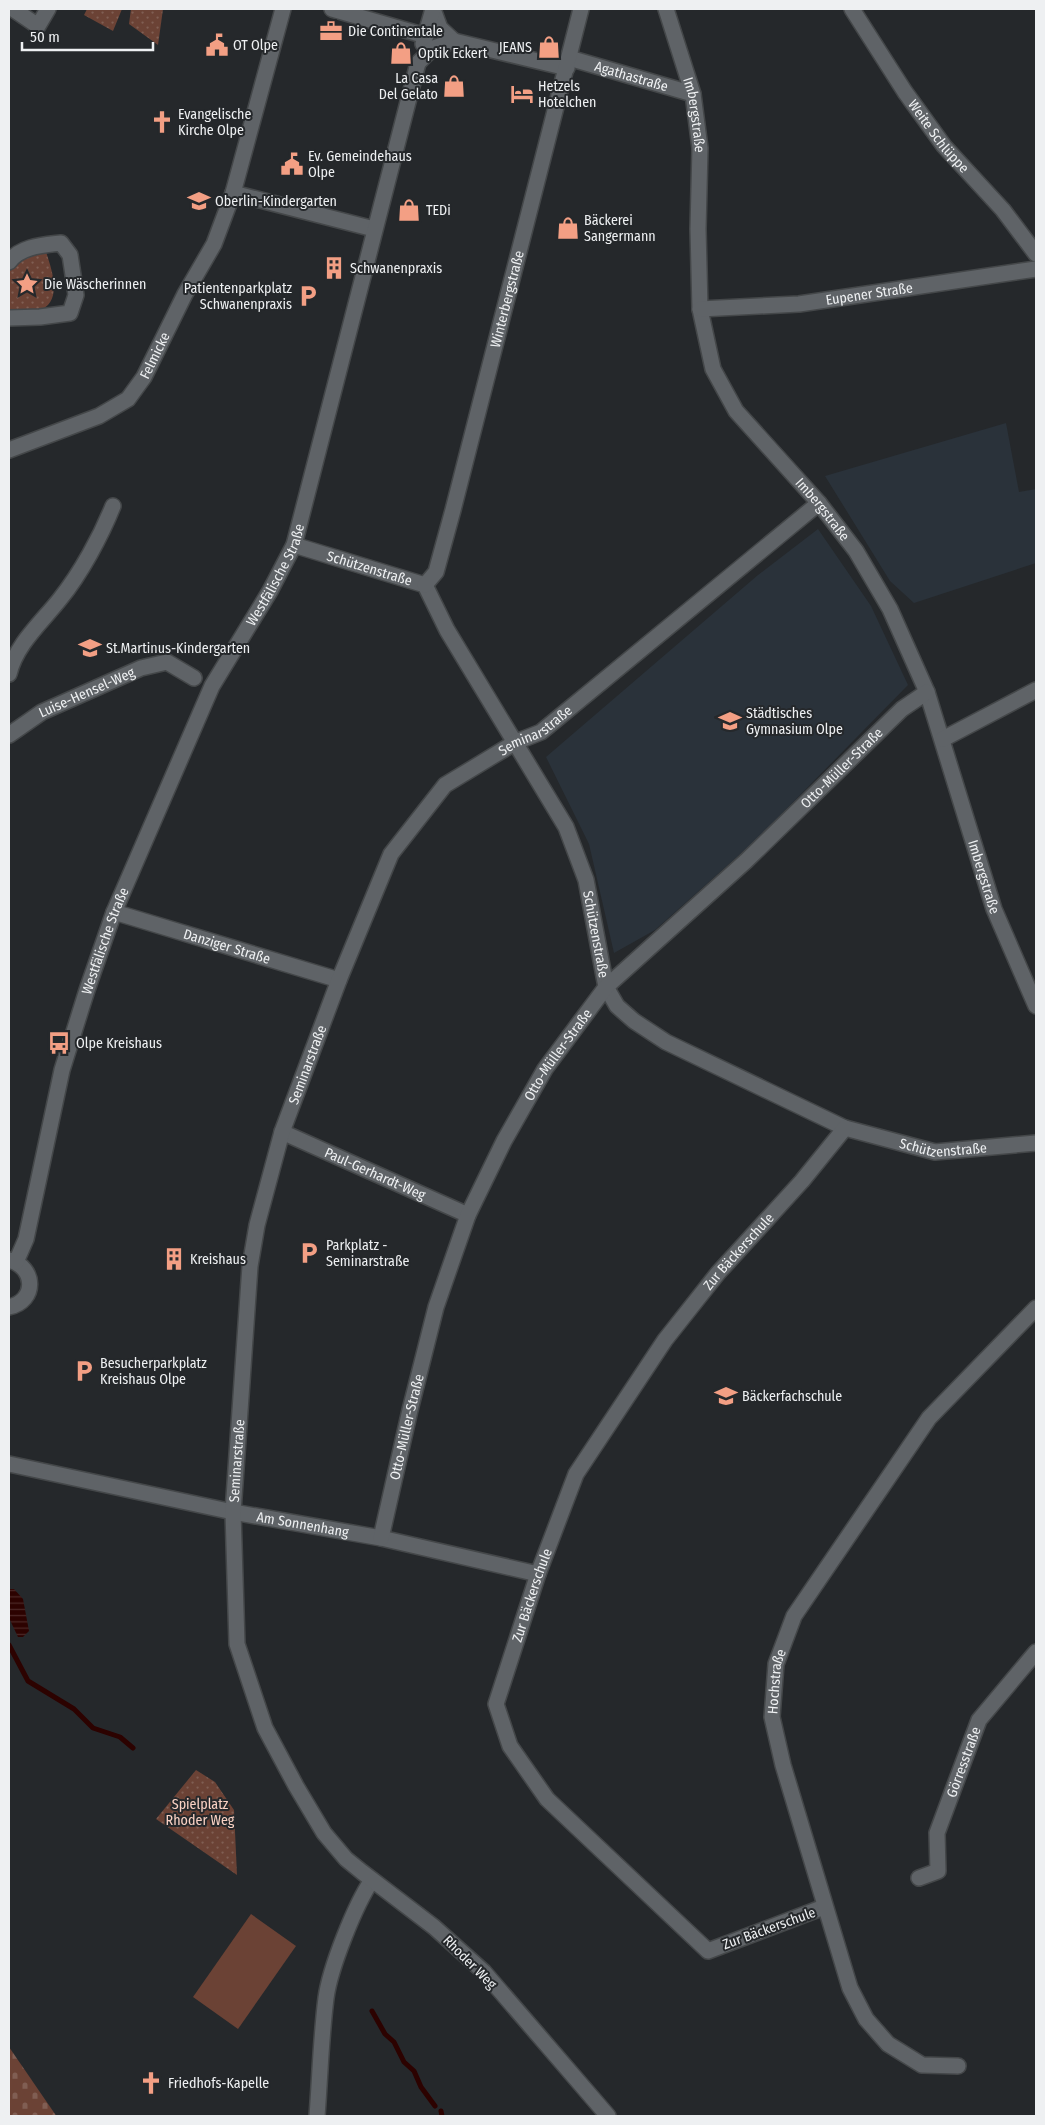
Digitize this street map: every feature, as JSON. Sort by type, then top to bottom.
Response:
[{"type":"street","points":[[13,9],[38,26],[48,9]]},
{"type":"street","name":"Felmicke","points":[[9,450],[98,416],[128,399],[144,377],[185,294],[214,244],[232,193],[283,9]]},
{"type":"street","points":[[332,9],[426,36]]},
{"type":"street","points":[[418,63],[433,48],[454,41],[440,28],[433,9]]},
{"type":"street","name":"Westfälische Straße","points":[[12,1261],[26,1239],[62,1070],[114,912],[212,686],[270,591],[294,545],[374,229],[433,9]]},
{"type":"street","name":"Winterbergstraße","points":[[425,585],[436,572],[581,9]]},
{"type":"street","name":"Imbergstraße","points":[[666,9],[693,94],[700,148],[698,229],[700,309],[712,369],[736,411],[819,503],[856,551],[890,608],[927,692],[994,909],[1036,1006]]},
{"type":"street","name":"Weite Schlüppe","points":[[852,9],[905,92],[944,146],[1003,210],[1036,254]]},
{"type":"street","name":"Agathastraße","points":[[454,41],[568,63],[693,94]]},
{"type":"street","points":[[232,193],[374,229]]},
{"type":"street","points":[[9,262],[11,258],[34,246],[61,243],[70,255],[76,295],[70,313],[40,318],[9,318]]},
{"type":"street","name":"Eupener Straße","points":[[700,309],[800,304],[1036,269]]},
{"type":"street","name":"Seminarstraße","points":[[318,1823],[265,1728],[237,1644],[233,1512],[250,1266],[257,1225],[282,1132],[339,980],[391,854],[445,785],[516,742],[542,732],[819,503]]},
{"type":"street","points":[[9,674],[10,667],[29,634],[62,597],[96,543],[114,506]]},
{"type":"street","name":"Schützenstraße","points":[[294,545],[425,585],[447,630],[566,827],[586,880],[606,987],[617,1006],[634,1021],[666,1042],[846,1128],[935,1152],[1036,1143]]},
{"type":"street","name":"Luise-Hensel-Weg","points":[[9,735],[42,712],[141,668],[167,662],[194,678]]},
{"type":"street","points":[[943,740],[1036,690]]},
{"type":"street","name":"Otto-Müller-Straße","points":[[381,1538],[436,1307],[468,1215],[504,1141],[545,1069],[606,987],[746,862],[902,710],[927,692]]},
{"type":"street","name":"Danziger Straße","points":[[114,912],[339,980]]},
{"type":"street","name":"Zur Bäckerschule","points":[[824,1908],[708,1951],[547,1799],[510,1746],[496,1704],[538,1574],[576,1474],[665,1340],[718,1272],[802,1181],[846,1128]]},
{"type":"street","name":"Paul-Gerhardt-Weg","points":[[282,1132],[468,1215]]},
{"type":"street","points":[[9,1306],[25,1298],[28,1291],[26,1270],[12,1261]]},
{"type":"street","name":"Hochstraße","points":[[958,2066],[922,2065],[888,2044],[866,2019],[850,1988],[824,1908],[783,1765],[772,1717],[776,1664],[794,1616],[929,1418],[1036,1308]]},
{"type":"street","name":"Am Sonnenhang","points":[[9,1464],[233,1512],[381,1538],[538,1574]]},
{"type":"street","name":"Görresstraße","points":[[919,1878],[938,1871],[937,1833],[979,1720],[1036,1652]]},
{"type":"street","name":"Rhoder Weg","points":[[318,1823],[346,1859],[434,1927],[484,1972],[608,2116]]},
{"type":"street","points":[[317,2116],[326,1996],[338,1957],[361,1897],[372,1880]]},
{"type":"shaded area","points":[[1006,423],[1019,492],[1036,489],[1036,563],[914,603],[890,581],[825,476]]},
{"type":"shaded area","name":"Städtisches Gymnasium Olpe","points":[[818,529],[871,606],[908,685],[756,840],[655,930],[614,953],[589,844],[546,757],[758,575]]},
{"type":"shaded area","points":[[9,1589],[14,1589],[23,1599],[29,1631],[23,1637],[18,1637],[9,1618]]},
{"type":"green space","points":[[87,9],[122,9],[113,31],[84,15]]},
{"type":"green space","points":[[131,9],[163,9],[158,45],[129,24]]},
{"type":"green space","points":[[45,249],[54,284],[51,301],[46,307],[37,311],[9,312],[9,267],[13,260]]},
{"type":"green space","name":"Spielplatz Rhoder Weg","points":[[196,1770],[215,1782],[234,1810],[237,1875],[156,1819]]},
{"type":"green space","points":[[251,1914],[296,1946],[238,2029],[193,1997]]},
{"type":"green space","points":[[9,2047],[55,2114],[56,2116],[9,2116]]},
{"type":"waterway","points":[[9,1645],[28,1681],[74,1709],[93,1728],[120,1737],[133,1748]]},
{"type":"waterway","points":[[372,2011],[385,2034],[394,2042],[404,2062],[414,2071],[421,2087],[435,2106]]},
{"type":"waterway","points":[[441,2111],[442,2116]]},
{"type":"place","name":"Die Continentale","points":[[331,31]]},
{"type":"place","name":"OT Olpe","points":[[217,45]]},
{"type":"place","name":"JEANS","points":[[549,47]]},
{"type":"place","name":"Optik Eckert","points":[[401,53]]},
{"type":"place","name":"La Casa Del Gelato","points":[[454,86]]},
{"type":"place","name":"Hetzels Hotelchen","points":[[522,94]]},
{"type":"place","name":"Evangelische Kirche Olpe","points":[[162,122]]},
{"type":"place","name":"Ev. Gemeindehaus Olpe","points":[[292,164]]},
{"type":"place","name":"Oberlin-Kindergarten","points":[[199,201]]},
{"type":"place","name":"TEDi","points":[[409,210]]},
{"type":"place","name":"Bäckerei Sangermann","points":[[568,228]]},
{"type":"place","name":"Schwanenpraxis","points":[[334,268]]},
{"type":"place","name":"Die Wäscherinnen","points":[[27,284]]},
{"type":"place","name":"Patientenparkplatz Schwanenpraxis","points":[[308,296]]},
{"type":"place","name":"St.Martinus-Kindergarten","points":[[90,648]]},
{"type":"place","name":"Städtisches Gymnasium Olpe","points":[[730,721]]},
{"type":"place","name":"Olpe Kreishaus","points":[[59,1043]]},
{"type":"place","name":"Parkplatz - Seminarstraße","points":[[309,1253]]},
{"type":"place","name":"Kreishaus","points":[[174,1259]]},
{"type":"place","name":"Besucherparkplatz Kreishaus Olpe","points":[[84,1371]]},
{"type":"place","name":"Bäckerfachschule","points":[[726,1396]]},
{"type":"place","name":"Friedhofs-Kapelle","points":[[151,2083]]}]
